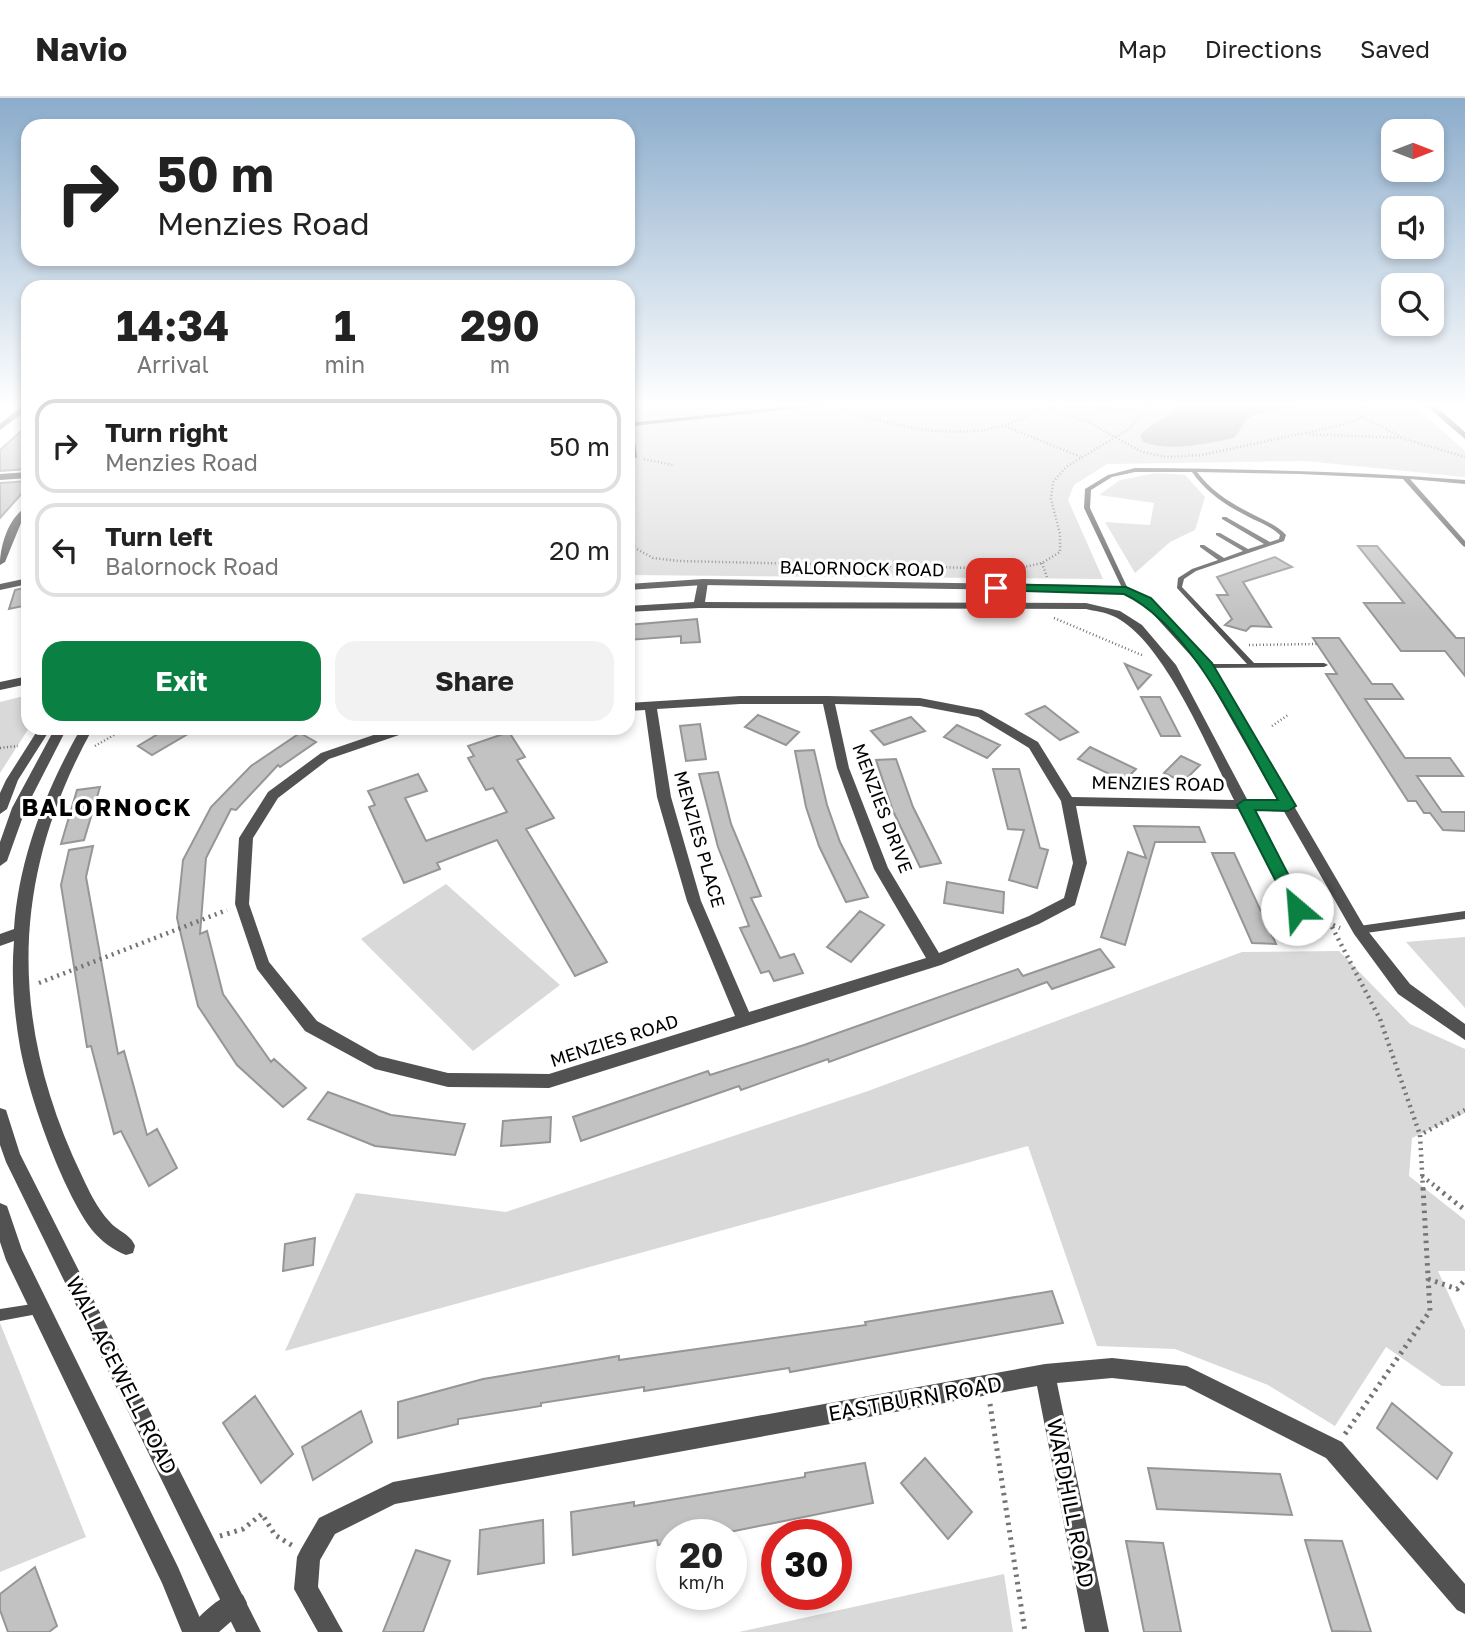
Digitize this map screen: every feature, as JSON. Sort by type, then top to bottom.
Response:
[{"type":"street","points":[[0,477],[21,476]]},
{"type":"street","points":[[0,562],[21,517]]},
{"type":"street","points":[[0,587],[21,582]]},
{"type":"street","name":"BALORNOCK ROAD","points":[[635,587],[703,582],[1126,591]]},
{"type":"street","points":[[699,605],[703,582]]},
{"type":"street","points":[[1126,591],[1147,601],[1207,666],[1359,930],[1404,989],[1465,1033]]},
{"type":"street","name":"BALORNOCK ROAD","points":[[635,609],[699,605],[1086,606],[1116,613],[1138,627],[1172,667]]},
{"type":"street","points":[[1172,667],[1297,909]]},
{"type":"street","points":[[0,686],[21,682]]},
{"type":"street","name":"MENZIES ROAD","points":[[386,735],[325,756],[273,794],[246,838],[242,904],[262,965],[311,1026],[375,1062],[448,1080],[549,1081],[744,1018],[936,961],[1034,920],[1070,901],[1080,863],[1068,801],[1034,745],[982,714],[920,702],[740,700],[635,706]]},
{"type":"street","name":"MENZIES DRIVE","points":[[828,700],[843,768],[881,869],[936,961]]},
{"type":"street","name":"MENZIES PLACE","points":[[650,705],[664,797],[694,901],[744,1018]]},
{"type":"street","points":[[0,809],[12,780],[41,735]]},
{"type":"street","points":[[0,861],[19,808],[57,735]]},
{"type":"street","points":[[83,735],[65,763],[38,838],[21,933],[20,990],[35,1078],[64,1159],[103,1229],[126,1246]]},
{"type":"street","name":"MENZIES ROAD","points":[[1068,801],[1288,806]]},
{"type":"street","points":[[0,940],[21,933]]},
{"type":"street","name":"WALLACEWELL ROAD","points":[[0,1116],[12,1156],[249,1632]]},
{"type":"street","points":[[0,1212],[13,1253],[170,1575],[194,1632]]},
{"type":"street","name":"EASTBURN ROAD","points":[[331,1632],[306,1589],[309,1557],[327,1525],[393,1493],[1045,1374],[1112,1368],[1187,1376],[1334,1450],[1464,1596]]},
{"type":"street","name":"WARDHILL ROAD","points":[[1045,1374],[1097,1632]]},
{"type":"street","points":[[201,1632],[235,1602]]},
{"type":"lane","points":[[1119,475],[1088,489],[1087,508],[1126,591]]},
{"type":"lane","points":[[1197,475],[1208,489],[1224,502],[1277,529],[1283,535],[1282,540],[1194,570],[1181,578],[1179,587],[1252,664]]},
{"type":"lane","points":[[1383,475],[1465,482]]},
{"type":"lane","points":[[1404,476],[1465,545]]},
{"type":"lane","points":[[1224,518],[1269,544]]},
{"type":"lane","points":[[1218,534],[1248,552]]},
{"type":"lane","points":[[1202,546],[1223,560]]},
{"type":"lane","points":[[1207,666],[1324,665]]},
{"type":"lane","points":[[1359,930],[1465,915]]},
{"type":"lane","points":[[0,1315],[39,1309]]},
{"type":"path","points":[[635,548],[653,558],[679,561],[1016,569],[1042,563],[1060,552],[1063,538],[1051,492],[1055,478],[1059,475]]},
{"type":"path","points":[[1022,605],[1172,667]]},
{"type":"path","points":[[1233,645],[1317,645]]},
{"type":"path","points":[[1272,726],[1288,715]]},
{"type":"path","points":[[20,990],[242,904]]},
{"type":"path","points":[[1297,909],[1332,927],[1359,930]]},
{"type":"path","points":[[1332,927],[1380,1019],[1420,1135],[1430,1311],[1334,1450]]},
{"type":"path","points":[[1420,1135],[1465,1110]]},
{"type":"path","points":[[1422,1176],[1465,1210]]},
{"type":"path","points":[[1428,1279],[1457,1289],[1465,1280]]},
{"type":"path","points":[[987,1385],[1025,1632]]},
{"type":"path","points":[[243,1529],[262,1514],[275,1535]]},
{"type":"shaded area","points":[[635,475],[1090,475],[1074,485],[1068,500],[1103,579],[635,575]]},
{"type":"shaded area","points":[[1148,475],[1185,475],[1205,497],[1195,530],[1170,542],[1135,573],[1105,522],[1150,525],[1154,503],[1099,495],[1120,480]]},
{"type":"shaded area","points":[[21,697],[21,735],[24,735],[0,773],[0,702]]},
{"type":"shaded area","points":[[446,884],[560,985],[473,1051],[361,939]]},
{"type":"shaded area","points":[[1465,937],[1465,1008],[1406,942]]},
{"type":"shaded area","points":[[1339,951],[1410,1024],[1465,1049],[1465,1113],[1412,1138],[1409,1176],[1465,1220],[1465,1271],[1438,1271],[1465,1330],[1465,1386],[1442,1386],[1386,1347],[1335,1426],[1268,1385],[1175,1349],[1097,1346],[1028,1146],[285,1351],[356,1193],[506,1212],[868,1091],[1242,952]]},
{"type":"shaded area","points":[[0,1323],[86,1537],[0,1572]]},
{"type":"shaded area","points":[[1004,1574],[1013,1632],[739,1632],[840,1610],[852,1610],[852,1607]]},
{"type":"building","points":[[21,482],[21,494],[0,518],[0,483]]},
{"type":"building","points":[[1358,546],[1377,546],[1456,638],[1465,638],[1465,676],[1445,651],[1401,651],[1364,603],[1404,603]]},
{"type":"building","points":[[1275,557],[1292,567],[1243,582],[1271,627],[1251,626],[1246,631],[1225,625],[1232,619],[1217,595],[1228,595],[1217,577]]},
{"type":"building","points":[[21,589],[21,606],[9,609],[15,590]]},
{"type":"building","points":[[697,619],[700,642],[681,643],[681,636],[635,639],[635,624]]},
{"type":"building","points":[[1313,638],[1339,638],[1372,684],[1392,684],[1403,699],[1365,699],[1405,758],[1450,758],[1463,776],[1417,776],[1442,812],[1465,812],[1465,831],[1443,830],[1430,813],[1424,813],[1416,801],[1408,801],[1326,674],[1337,674]]},
{"type":"building","points":[[1125,664],[1151,675],[1138,689]]},
{"type":"building","points":[[1141,697],[1160,697],[1180,736],[1161,736]]},
{"type":"building","points":[[1045,706],[1078,732],[1060,740],[1026,714]]},
{"type":"building","points":[[758,715],[799,732],[786,745],[745,727]]},
{"type":"building","points":[[911,717],[925,731],[884,745],[871,731]]},
{"type":"building","points":[[700,724],[706,759],[686,761],[680,726]]},
{"type":"building","points":[[957,725],[1000,745],[987,758],[944,737]]},
{"type":"building","points":[[156,735],[186,735],[152,755],[138,746]]},
{"type":"building","points":[[297,735],[304,735],[316,742],[280,767],[278,765],[236,810],[231,809],[206,858],[200,934],[207,931],[223,994],[271,1062],[274,1059],[306,1088],[283,1107],[237,1065],[198,1006],[177,918],[183,860],[211,807],[251,766]]},
{"type":"building","points":[[500,735],[511,735],[525,757],[517,760],[554,818],[526,829],[607,962],[575,976],[497,840],[437,863],[440,869],[404,883],[369,807],[375,805],[368,791],[418,774],[427,791],[405,798],[426,841],[507,812],[493,788],[486,790],[468,758],[474,756],[468,746]]},
{"type":"building","points":[[1090,747],[1136,769],[1124,781],[1078,759]]},
{"type":"building","points":[[814,750],[827,805],[840,842],[868,897],[846,902],[819,846],[806,807],[795,751]]},
{"type":"building","points":[[1181,756],[1200,765],[1183,782],[1164,773]]},
{"type":"building","points":[[896,759],[913,807],[941,863],[920,867],[893,811],[876,760]]},
{"type":"building","points":[[993,769],[1019,769],[1040,848],[1048,850],[1037,888],[1009,880],[1024,830],[1008,829]]},
{"type":"building","points":[[718,772],[731,824],[761,896],[751,898],[780,958],[794,954],[803,973],[774,981],[769,971],[761,973],[740,928],[749,926],[718,847],[699,774]]},
{"type":"building","points":[[100,787],[84,840],[61,844],[77,790]]},
{"type":"building","points":[[1134,826],[1199,827],[1205,842],[1155,842],[1125,945],[1101,937],[1128,852],[1146,858]]},
{"type":"building","points":[[93,846],[86,877],[118,1054],[124,1051],[147,1135],[157,1129],[177,1168],[149,1186],[121,1131],[114,1134],[91,1046],[87,1047],[61,885],[69,850]]},
{"type":"building","points":[[1212,853],[1234,853],[1276,944],[1252,943]]},
{"type":"building","points":[[947,882],[1004,892],[1003,913],[944,903]]},
{"type":"building","points":[[860,911],[884,925],[851,962],[827,947]]},
{"type":"building","points":[[1100,949],[1114,967],[1052,989],[1047,982],[829,1062],[828,1059],[741,1090],[739,1086],[581,1141],[573,1117],[708,1071],[710,1075],[804,1045],[1018,969],[1023,976]]},
{"type":"building","points":[[328,1092],[391,1115],[465,1124],[455,1155],[375,1146],[308,1119]]},
{"type":"building","points":[[551,1117],[550,1142],[501,1146],[503,1121]]},
{"type":"building","points":[[315,1238],[313,1265],[283,1271],[285,1244]]},
{"type":"building","points":[[1052,1291],[1063,1323],[790,1372],[789,1368],[644,1391],[644,1387],[541,1403],[541,1406],[458,1419],[458,1424],[398,1438],[398,1402],[483,1379],[619,1356],[619,1360],[866,1325],[865,1322]]},
{"type":"building","points":[[255,1396],[293,1454],[261,1483],[223,1423]]},
{"type":"building","points":[[1392,1403],[1452,1453],[1437,1479],[1377,1428]]},
{"type":"building","points":[[361,1411],[372,1442],[313,1480],[302,1447]]},
{"type":"building","points":[[925,1458],[972,1512],[948,1539],[901,1483]]},
{"type":"building","points":[[865,1463],[873,1503],[794,1519],[761,1519],[761,1526],[747,1529],[747,1519],[656,1519],[656,1540],[573,1555],[571,1512],[634,1502],[634,1506],[805,1477],[805,1473]]},
{"type":"building","points":[[1148,1468],[1280,1474],[1292,1515],[1157,1509]]},
{"type":"building","points":[[543,1520],[544,1563],[478,1574],[480,1530]]},
{"type":"building","points":[[1305,1540],[1342,1541],[1371,1632],[1332,1631]]},
{"type":"building","points":[[1126,1541],[1163,1543],[1181,1632],[1144,1632]]},
{"type":"building","points":[[416,1550],[450,1561],[423,1632],[383,1632]]},
{"type":"building","points":[[35,1567],[57,1626],[49,1632],[8,1632],[0,1610],[0,1594]]},
{"type":"district","name":"BALORNOCK","points":[[107,806]]},
{"type":"route","points":[[996,588],[1089,588],[1126,591],[1147,601],[1167,621],[1207,666],[1288,806],[1244,805],[1297,909]]}]
